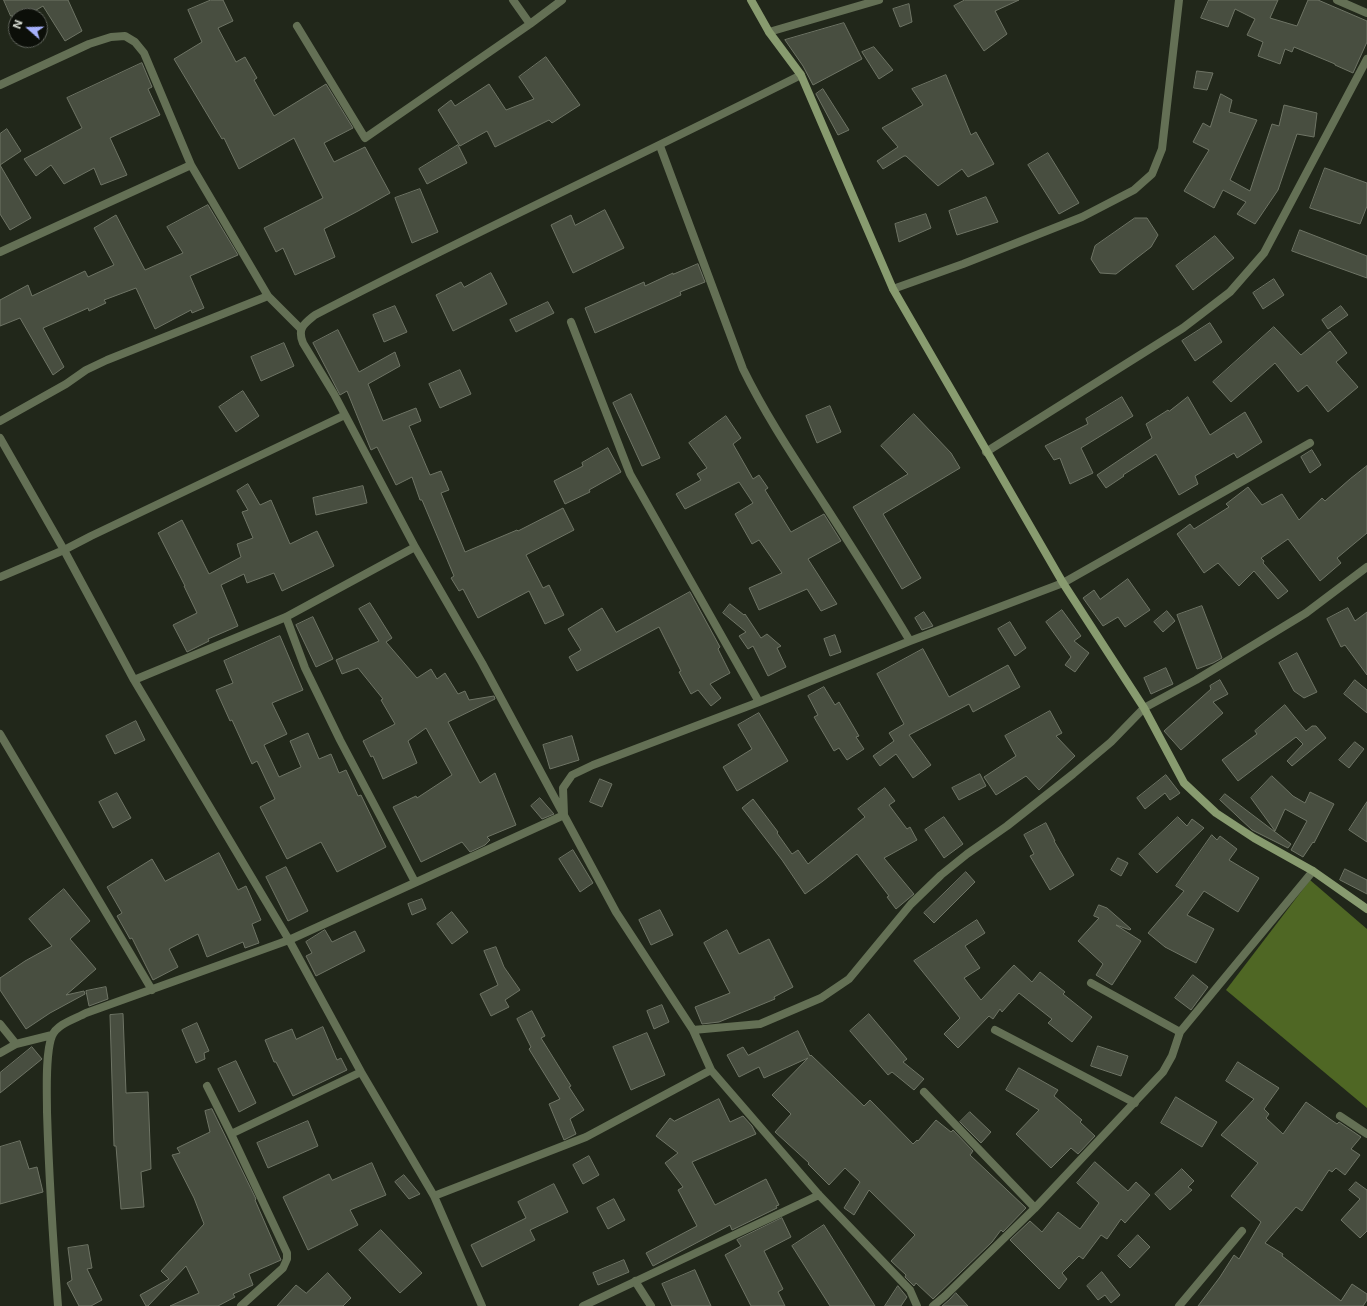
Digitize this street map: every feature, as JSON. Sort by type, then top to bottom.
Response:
[{"type":"street","points":[[513,0],[530,24]]},
{"type":"street","points":[[297,26],[365,138],[530,24],[562,0]]},
{"type":"street","points":[[751,0],[769,32],[801,75],[893,289],[1063,583],[1144,708],[1184,783],[1216,813],[1254,838],[1313,871],[1367,909]]},
{"type":"street","points":[[769,32],[879,0]]},
{"type":"street","points":[[893,289],[963,264],[1082,216],[1134,190],[1152,174],[1162,149],[1179,0]]},
{"type":"street","points":[[1337,0],[1367,13]]},
{"type":"street","points":[[0,85],[89,44],[111,37],[125,36],[135,42],[144,53],[191,165],[268,296],[301,329]]},
{"type":"street","points":[[986,452],[1183,328],[1230,292],[1264,253],[1367,59]]},
{"type":"street","points":[[801,75],[660,146],[401,271],[315,315],[305,323],[301,329],[300,335],[303,343],[334,394],[415,547],[482,663],[616,912],[693,1030],[711,1070],[819,1195],[910,1290],[917,1306]]},
{"type":"street","points":[[660,146],[741,363],[757,397],[775,428],[910,641]]},
{"type":"street","points":[[0,252],[191,165]]},
{"type":"street","points":[[0,421],[66,384],[86,370],[107,360],[268,296]]},
{"type":"street","points":[[571,322],[630,474],[760,702]]},
{"type":"street","points":[[0,577],[64,550],[98,532],[345,415]]},
{"type":"street","points":[[0,438],[64,550],[134,680],[289,940],[361,1072],[434,1196],[481,1306]]},
{"type":"street","points":[[564,815],[562,788],[572,775],[593,764],[760,702],[910,641],[1063,583],[1310,443]]},
{"type":"street","points":[[134,680],[286,617],[415,547]]},
{"type":"street","points":[[693,1030],[760,1024],[821,998],[849,979],[911,904],[941,874],[1007,826],[1073,774],[1111,742],[1144,708],[1196,680],[1306,613],[1367,566]]},
{"type":"street","points":[[286,617],[305,668],[415,882]]},
{"type":"street","points":[[0,734],[152,990]]},
{"type":"street","points":[[58,1306],[48,1152],[47,1090],[49,1046],[52,1035],[58,1028],[86,1013],[289,940],[564,815]]},
{"type":"street","points":[[933,1306],[1035,1208],[1163,1072],[1172,1056],[1180,1032],[1313,871]]},
{"type":"street","points":[[1091,983],[1180,1032]]},
{"type":"street","points":[[0,1024],[16,1044]]},
{"type":"street","points":[[996,1030],[1135,1103]]},
{"type":"street","points":[[0,1053],[16,1044],[52,1035]]},
{"type":"street","points":[[434,1196],[586,1137],[711,1070]]},
{"type":"street","points":[[231,1134],[361,1072]]},
{"type":"street","points":[[207,1086],[287,1253],[287,1259],[283,1268],[241,1306]]},
{"type":"street","points":[[924,1092],[1035,1208]]},
{"type":"street","points":[[1340,1116],[1367,1134]]},
{"type":"street","points":[[583,1306],[819,1195]]},
{"type":"street","points":[[1179,1306],[1242,1231]]},
{"type":"street","points":[[635,1281],[651,1306]]},
{"type":"green space","points":[[1310,880],[1367,929],[1367,1108],[1226,990]]},
{"type":"building","points":[[4,0],[68,0],[82,31],[65,41],[48,14],[48,8],[44,8],[43,6],[40,8],[8,9]]},
{"type":"building","points":[[211,0],[223,0],[233,21],[218,28],[236,62],[245,57],[257,78],[254,80],[274,116],[326,84],[353,128],[324,143],[334,162],[365,147],[390,193],[324,229],[335,257],[295,275],[283,248],[276,252],[264,228],[323,198],[294,138],[239,169],[224,138],[222,139],[174,59],[202,42],[188,10]]},
{"type":"building","points":[[965,0],[1019,0],[995,11],[1007,34],[984,51],[954,6]]},
{"type":"building","points":[[1209,0],[1278,0],[1270,18],[1297,26],[1308,0],[1318,0],[1367,21],[1367,42],[1353,73],[1294,47],[1292,52],[1285,49],[1280,64],[1258,56],[1263,42],[1247,35],[1255,19],[1235,9],[1228,27],[1201,18]]},
{"type":"building","points":[[909,4],[912,22],[900,27],[893,9]]},
{"type":"building","points":[[844,23],[862,59],[813,85],[803,66],[785,40]]},
{"type":"building","points":[[874,47],[893,70],[879,79],[862,52]]},
{"type":"building","points":[[546,57],[580,105],[552,123],[549,120],[495,147],[487,131],[460,146],[438,110],[451,100],[455,106],[489,84],[506,110],[534,99],[519,77]]},
{"type":"building","points":[[142,63],[152,87],[148,89],[160,115],[110,138],[127,175],[101,185],[94,168],[64,184],[51,165],[36,176],[24,159],[82,128],[67,98]]},
{"type":"building","points":[[1197,71],[1213,73],[1207,90],[1194,88]]},
{"type":"building","points":[[946,75],[971,135],[976,132],[994,164],[968,177],[962,169],[938,186],[906,156],[883,169],[877,161],[898,147],[882,128],[923,105],[912,89]]},
{"type":"building","points":[[823,89],[849,130],[838,135],[816,94]]},
{"type":"building","points":[[1221,94],[1232,100],[1229,112],[1257,120],[1230,180],[1250,191],[1272,124],[1279,126],[1284,105],[1317,113],[1314,137],[1297,134],[1278,190],[1255,224],[1237,214],[1246,202],[1223,190],[1214,208],[1184,191],[1209,150],[1193,142],[1203,123],[1210,127]]},
{"type":"building","points":[[7,129],[21,151],[0,165],[0,134]]},
{"type":"building","points":[[458,145],[467,163],[427,184],[419,169]]},
{"type":"building","points":[[1048,153],[1079,203],[1059,214],[1028,165]]},
{"type":"building","points":[[0,165],[31,218],[10,230],[0,214]]},
{"type":"building","points":[[1325,168],[1367,183],[1367,206],[1360,224],[1310,208]]},
{"type":"building","points":[[420,189],[438,232],[412,243],[395,198]]},
{"type":"building","points":[[986,197],[998,222],[957,235],[949,211]]},
{"type":"building","points":[[208,205],[238,255],[190,276],[204,308],[192,313],[191,310],[155,329],[136,288],[104,300],[106,303],[89,311],[88,308],[43,328],[64,367],[53,375],[20,318],[0,326],[0,300],[28,285],[32,296],[85,271],[88,277],[114,265],[94,228],[116,215],[145,270],[183,253],[167,227]]},
{"type":"building","points":[[605,210],[624,248],[573,273],[551,225],[571,215],[575,225]]},
{"type":"building","points":[[926,214],[931,228],[899,242],[895,224]]},
{"type":"building","points":[[1135,218],[1147,218],[1158,235],[1151,247],[1116,274],[1100,273],[1091,259],[1095,246]]},
{"type":"building","points":[[1300,230],[1367,256],[1367,278],[1292,251]]},
{"type":"building","points":[[1215,236],[1234,258],[1193,290],[1176,266]]},
{"type":"building","points":[[698,264],[705,282],[680,292],[681,295],[595,333],[585,308],[644,282],[645,286],[673,273]]},
{"type":"building","points":[[491,273],[507,304],[453,331],[436,295],[461,282],[464,287]]},
{"type":"building","points":[[1274,279],[1284,295],[1263,309],[1253,293]]},
{"type":"building","points":[[548,302],[554,313],[516,332],[510,320]]},
{"type":"building","points":[[395,306],[407,332],[384,342],[373,315]]},
{"type":"building","points":[[1341,306],[1348,315],[1328,329],[1322,320]]},
{"type":"building","points":[[1210,323],[1222,342],[1195,361],[1182,341]]},
{"type":"building","points":[[1274,327],[1301,355],[1330,331],[1347,353],[1336,362],[1358,387],[1328,412],[1307,385],[1298,392],[1275,363],[1231,402],[1213,382]]},
{"type":"building","points":[[338,330],[359,372],[395,352],[400,366],[368,384],[383,421],[416,408],[421,421],[409,426],[430,475],[441,471],[449,490],[441,493],[465,552],[517,530],[518,531],[563,508],[574,530],[526,555],[543,588],[549,585],[564,615],[545,624],[529,591],[478,618],[463,589],[459,591],[451,578],[454,576],[422,500],[420,500],[412,477],[396,485],[377,447],[371,450],[347,391],[340,395],[313,343]]},
{"type":"building","points":[[284,343],[294,366],[261,381],[251,357]]},
{"type":"building","points":[[460,370],[471,394],[440,408],[429,384]]},
{"type":"building","points":[[243,391],[259,416],[236,432],[219,407]]},
{"type":"building","points":[[631,394],[660,458],[642,466],[613,403]]},
{"type":"building","points":[[1122,397],[1133,416],[1081,448],[1093,473],[1070,484],[1060,458],[1054,460],[1045,446],[1088,424],[1086,419]]},
{"type":"building","points":[[1188,397],[1210,435],[1245,412],[1262,442],[1237,458],[1234,453],[1195,476],[1198,484],[1179,495],[1156,454],[1106,488],[1097,475],[1152,438],[1146,424],[1168,410],[1169,411]]},
{"type":"building","points":[[830,406],[841,432],[817,443],[806,416]]},
{"type":"building","points":[[914,414],[951,453],[960,468],[883,514],[921,578],[902,589],[853,507],[908,474],[881,446]]},
{"type":"building","points":[[726,416],[741,438],[733,444],[753,479],[759,475],[768,488],[765,490],[791,532],[824,514],[841,541],[808,559],[837,604],[821,611],[807,589],[759,610],[749,588],[782,573],[759,540],[752,544],[735,514],[753,503],[739,482],[685,509],[676,494],[701,480],[697,474],[707,468],[689,443]]},
{"type":"building","points":[[608,448],[621,472],[589,490],[590,492],[565,504],[554,481],[583,466],[582,463]]},
{"type":"building","points":[[1312,450],[1321,465],[1310,473],[1301,457]]},
{"type":"building","points":[[1367,466],[1367,533],[1337,558],[1341,563],[1320,581],[1288,539],[1261,558],[1264,561],[1263,563],[1288,591],[1278,599],[1254,571],[1239,586],[1218,563],[1204,573],[1177,534],[1190,524],[1194,529],[1229,507],[1226,504],[1248,487],[1262,505],[1282,494],[1299,520],[1322,498],[1325,501]]},
{"type":"building","points":[[248,484],[260,505],[271,500],[290,544],[317,531],[334,566],[282,591],[274,573],[247,583],[244,574],[221,585],[238,626],[208,639],[209,641],[187,652],[173,625],[197,613],[158,533],[182,520],[209,574],[241,557],[237,544],[253,538],[242,512],[248,510],[237,491]]},
{"type":"building","points":[[363,486],[367,503],[316,515],[313,498]]},
{"type":"building","points":[[1128,579],[1150,610],[1125,627],[1118,617],[1103,626],[1083,598],[1094,590],[1100,599]]},
{"type":"building","points":[[690,592],[720,647],[718,649],[730,673],[710,684],[721,698],[711,706],[698,690],[691,694],[679,672],[681,671],[659,627],[577,671],[569,657],[581,650],[568,629],[602,608],[616,632]]},
{"type":"building","points":[[370,603],[392,638],[386,642],[417,678],[431,669],[437,679],[445,673],[458,694],[465,691],[469,700],[494,696],[495,699],[448,722],[480,783],[495,773],[516,825],[487,837],[490,840],[485,845],[470,852],[462,842],[421,862],[393,807],[416,796],[417,798],[452,775],[426,728],[408,741],[417,763],[383,779],[373,756],[371,757],[363,741],[395,724],[381,700],[383,699],[358,668],[342,674],[336,660],[379,641],[359,609]]},
{"type":"building","points":[[730,604],[744,615],[745,614],[761,638],[767,634],[781,646],[777,648],[786,667],[768,676],[753,646],[748,649],[739,636],[746,632],[723,613]]},
{"type":"building","points":[[1202,606],[1222,658],[1197,669],[1177,615]]},
{"type":"building","points":[[1348,608],[1355,621],[1367,612],[1367,675],[1345,645],[1341,647],[1327,619]]},
{"type":"building","points":[[1062,610],[1081,636],[1074,641],[1089,653],[1075,672],[1065,665],[1071,657],[1046,622]]},
{"type":"building","points":[[1167,611],[1175,621],[1163,632],[1154,622]]},
{"type":"building","points":[[924,612],[933,626],[922,630],[915,618]]},
{"type":"building","points":[[313,617],[333,659],[316,667],[296,625]]},
{"type":"building","points":[[1010,622],[1026,648],[1015,656],[998,629]]},
{"type":"building","points":[[835,635],[841,652],[830,656],[824,639]]},
{"type":"building","points":[[280,636],[303,690],[272,703],[287,734],[264,745],[279,777],[301,767],[290,741],[308,733],[319,759],[331,754],[339,773],[346,770],[358,796],[361,795],[386,847],[337,872],[321,842],[287,859],[260,807],[275,799],[257,761],[252,764],[232,720],[230,721],[216,690],[233,683],[224,661]]},
{"type":"building","points":[[923,649],[949,697],[1008,665],[1020,687],[973,712],[969,704],[909,735],[931,765],[913,778],[896,754],[880,766],[873,756],[894,741],[889,733],[904,724],[877,674]]},
{"type":"building","points":[[1297,653],[1317,692],[1304,698],[1294,691],[1279,663]]},
{"type":"building","points":[[1166,668],[1173,684],[1151,694],[1144,678]]},
{"type":"building","points":[[1220,680],[1228,694],[1213,702],[1223,713],[1181,750],[1164,731],[1211,689],[1210,686]]},
{"type":"building","points":[[1355,680],[1367,690],[1367,713],[1344,694]]},
{"type":"building","points":[[824,687],[835,705],[839,702],[859,736],[856,737],[864,749],[847,760],[839,748],[834,751],[814,717],[818,715],[808,696]]},
{"type":"building","points":[[1285,705],[1306,731],[1312,726],[1316,726],[1326,738],[1292,766],[1287,761],[1303,744],[1296,737],[1238,781],[1222,760],[1257,734],[1255,731]]},
{"type":"building","points":[[1050,711],[1062,733],[1056,736],[1075,756],[1039,790],[1026,776],[996,795],[984,777],[1016,756],[1005,736]]},
{"type":"building","points":[[759,713],[788,761],[737,791],[723,767],[752,749],[738,725]]},
{"type":"building","points":[[136,721],[145,740],[115,754],[106,736]]},
{"type":"building","points":[[572,736],[579,760],[550,769],[543,745]]},
{"type":"building","points":[[1355,742],[1364,749],[1349,768],[1339,760]]},
{"type":"building","points":[[980,774],[986,786],[959,800],[952,788]]},
{"type":"building","points":[[1166,775],[1180,793],[1170,800],[1165,793],[1145,809],[1137,798]]},
{"type":"building","points":[[1272,776],[1293,796],[1305,803],[1310,792],[1334,804],[1314,843],[1313,842],[1303,857],[1291,850],[1307,821],[1285,809],[1275,831],[1251,798]]},
{"type":"building","points":[[600,779],[612,784],[602,807],[590,802]]},
{"type":"building","points":[[885,788],[895,801],[889,805],[907,829],[910,827],[917,840],[884,858],[914,894],[896,909],[887,897],[889,896],[857,854],[805,894],[782,860],[742,808],[753,799],[778,832],[777,833],[792,854],[798,850],[808,864],[865,817],[858,809]]},
{"type":"building","points":[[117,793],[131,818],[113,828],[99,802]]},
{"type":"building","points":[[1225,794],[1291,844],[1288,848],[1252,830],[1220,800]]},
{"type":"building","points":[[540,798],[554,814],[542,819],[531,806]]},
{"type":"building","points":[[1367,802],[1367,842],[1349,830]]},
{"type":"building","points":[[944,817],[963,844],[944,858],[925,830]]},
{"type":"building","points":[[1178,817],[1187,826],[1192,819],[1204,828],[1157,873],[1139,854]]},
{"type":"building","points":[[1046,823],[1054,841],[1074,875],[1050,890],[1030,856],[1034,854],[1024,835]]},
{"type":"building","points":[[1212,835],[1217,840],[1220,836],[1237,849],[1229,860],[1259,878],[1238,912],[1204,891],[1187,915],[1214,929],[1196,963],[1165,947],[1148,933],[1184,891],[1176,886]]},
{"type":"building","points":[[573,850],[593,883],[580,892],[559,859]]},
{"type":"building","points":[[219,853],[238,890],[246,886],[261,920],[252,924],[259,943],[245,948],[243,942],[207,957],[198,934],[169,949],[178,967],[153,980],[132,938],[130,939],[117,916],[122,913],[107,887],[152,859],[165,881]]},
{"type":"building","points":[[1118,858],[1128,863],[1121,876],[1111,870]]},
{"type":"building","points":[[286,867],[308,911],[288,921],[266,877]]},
{"type":"building","points":[[1345,869],[1367,880],[1367,894],[1340,880]]},
{"type":"building","points":[[966,872],[975,882],[934,923],[924,913]]},
{"type":"building","points":[[64,889],[90,921],[70,939],[96,969],[66,995],[84,991],[85,994],[50,1013],[26,1029],[0,990],[0,978],[25,961],[52,946],[29,919]]},
{"type":"building","points":[[422,899],[426,909],[412,915],[408,904]]},
{"type":"building","points":[[1099,905],[1107,908],[1131,929],[1130,930],[1116,925],[1141,941],[1112,985],[1096,975],[1103,964],[1078,941],[1099,918],[1094,916]]},
{"type":"building","points":[[660,910],[673,935],[651,945],[639,920]]},
{"type":"building","points":[[452,912],[468,932],[452,944],[437,924]]},
{"type":"building","points":[[977,920],[985,933],[965,946],[980,968],[964,978],[981,1000],[1014,965],[1032,982],[1040,972],[1065,992],[1063,994],[1092,1017],[1072,1042],[1048,1023],[1052,1019],[1019,993],[1002,1012],[1000,1009],[993,1019],[989,1016],[958,1048],[944,1034],[960,1018],[914,961]]},
{"type":"building","points":[[325,930],[332,942],[355,931],[365,951],[316,976],[306,956],[312,953],[306,942]]},
{"type":"building","points":[[727,930],[739,954],[769,939],[793,987],[774,997],[775,999],[719,1022],[702,1024],[695,1007],[730,993],[704,943]]},
{"type":"building","points":[[496,947],[504,967],[520,990],[505,1000],[509,1007],[491,1016],[480,994],[498,985],[484,951]]},
{"type":"building","points":[[1193,975],[1208,987],[1191,1010],[1175,998]]},
{"type":"building","points":[[106,987],[108,999],[89,1006],[86,991]]},
{"type":"building","points":[[662,1005],[669,1022],[654,1029],[647,1011]]},
{"type":"building","points":[[532,1011],[545,1036],[541,1038],[584,1110],[570,1119],[576,1134],[564,1140],[549,1104],[560,1099],[529,1049],[531,1047],[517,1019]]},
{"type":"building","points":[[123,1014],[126,1093],[148,1092],[151,1169],[141,1172],[144,1207],[121,1209],[116,1146],[114,1146],[110,1015]]},
{"type":"building","points":[[869,1014],[907,1059],[903,1062],[924,1079],[914,1090],[892,1072],[888,1075],[850,1031]]},
{"type":"building","points":[[197,1023],[209,1051],[204,1053],[205,1059],[196,1063],[182,1030]]},
{"type":"building","points":[[323,1027],[337,1060],[341,1058],[347,1070],[293,1096],[276,1062],[274,1062],[265,1040],[292,1029],[296,1039]]},
{"type":"building","points":[[798,1031],[810,1056],[811,1055],[864,1106],[870,1100],[913,1144],[917,1140],[918,1141],[936,1120],[951,1132],[953,1130],[973,1151],[970,1155],[1026,1208],[1003,1232],[1001,1230],[992,1242],[933,1299],[916,1283],[914,1286],[905,1277],[906,1275],[891,1261],[915,1235],[869,1190],[854,1215],[844,1208],[860,1182],[845,1168],[829,1185],[808,1164],[809,1163],[775,1132],[791,1114],[772,1095],[808,1058],[764,1078],[759,1067],[739,1077],[727,1055],[743,1047],[748,1055]]},
{"type":"building","points":[[647,1033],[665,1075],[631,1090],[613,1047]]},
{"type":"building","points":[[1098,1046],[1128,1056],[1121,1076],[1091,1066]]},
{"type":"building","points":[[32,1047],[42,1059],[0,1093],[0,1073]]},
{"type":"building","points":[[236,1061],[256,1103],[239,1112],[218,1069]]},
{"type":"building","points":[[1238,1062],[1279,1088],[1264,1109],[1269,1114],[1266,1118],[1283,1134],[1306,1102],[1337,1124],[1339,1122],[1361,1137],[1351,1149],[1360,1155],[1345,1175],[1336,1168],[1332,1172],[1329,1170],[1302,1211],[1296,1207],[1265,1243],[1283,1254],[1282,1256],[1341,1301],[1352,1284],[1367,1294],[1367,1300],[1363,1306],[1198,1306],[1220,1277],[1234,1255],[1239,1259],[1261,1222],[1231,1196],[1258,1163],[1221,1135],[1254,1099],[1226,1081]]},
{"type":"building","points":[[1019,1068],[1058,1090],[1054,1096],[1082,1120],[1080,1122],[1095,1136],[1078,1154],[1071,1148],[1051,1168],[1016,1134],[1039,1110],[1006,1090]]},
{"type":"building","points":[[1176,1097],[1217,1122],[1202,1147],[1161,1123]]},
{"type":"building","points":[[719,1099],[730,1122],[743,1116],[752,1126],[756,1134],[692,1162],[715,1205],[766,1179],[779,1205],[776,1206],[777,1208],[732,1230],[730,1225],[653,1266],[646,1253],[697,1226],[678,1190],[683,1187],[665,1163],[678,1153],[656,1136],[670,1118],[674,1121]]},
{"type":"building","points":[[212,1109],[256,1199],[255,1200],[281,1260],[249,1274],[253,1285],[233,1294],[235,1297],[218,1306],[170,1306],[199,1293],[186,1266],[148,1306],[146,1306],[140,1295],[169,1279],[161,1271],[204,1224],[194,1198],[172,1155],[180,1153],[177,1148],[210,1132],[205,1111]]},
{"type":"building","points":[[970,1112],[991,1132],[981,1143],[960,1122]]},
{"type":"building","points":[[308,1121],[318,1146],[268,1168],[257,1143]]},
{"type":"building","points":[[20,1141],[29,1169],[37,1167],[43,1192],[0,1204],[0,1147]]},
{"type":"building","points":[[589,1156],[599,1175],[583,1184],[573,1165]]},
{"type":"building","points":[[1095,1162],[1128,1191],[1136,1182],[1150,1195],[1125,1223],[1121,1219],[1107,1239],[1101,1235],[1083,1259],[1079,1256],[1062,1273],[1067,1279],[1059,1289],[1010,1240],[1030,1221],[1042,1232],[1058,1212],[1080,1229],[1099,1203],[1077,1183]]},
{"type":"building","points":[[372,1163],[386,1195],[350,1210],[358,1225],[308,1250],[283,1197],[329,1174],[332,1180]]},
{"type":"building","points":[[1182,1169],[1194,1181],[1188,1187],[1192,1190],[1170,1210],[1155,1194]]},
{"type":"building","points":[[404,1175],[420,1194],[409,1199],[395,1182]]},
{"type":"building","points":[[1356,1182],[1367,1190],[1367,1231],[1360,1238],[1341,1220],[1360,1199],[1349,1190]]},
{"type":"building","points":[[554,1184],[568,1212],[530,1230],[535,1240],[482,1267],[471,1245],[526,1218],[518,1202]]},
{"type":"building","points":[[614,1199],[625,1220],[608,1229],[597,1208]]},
{"type":"building","points":[[782,1218],[791,1237],[764,1251],[783,1289],[778,1292],[785,1306],[751,1306],[725,1255],[741,1246],[737,1240]]},
{"type":"building","points":[[824,1225],[875,1306],[830,1306],[792,1246]]},
{"type":"building","points":[[381,1230],[422,1273],[400,1293],[359,1250]]},
{"type":"building","points":[[1138,1235],[1150,1247],[1130,1268],[1118,1256]]},
{"type":"building","points":[[88,1245],[92,1268],[87,1269],[102,1300],[91,1306],[79,1306],[67,1283],[72,1280],[68,1248]]},
{"type":"building","points":[[624,1260],[629,1272],[598,1285],[593,1273]]},
{"type":"building","points":[[695,1270],[711,1306],[672,1306],[662,1284]]},
{"type":"building","points":[[1102,1272],[1120,1295],[1111,1303],[1105,1295],[1098,1300],[1087,1286]]},
{"type":"building","points":[[328,1273],[351,1298],[343,1306],[277,1306],[296,1285],[306,1293]]},
{"type":"building","points":[[898,1286],[907,1297],[901,1306],[885,1306]]},
{"type":"building","points":[[956,1293],[968,1306],[942,1306],[949,1300]]}]
